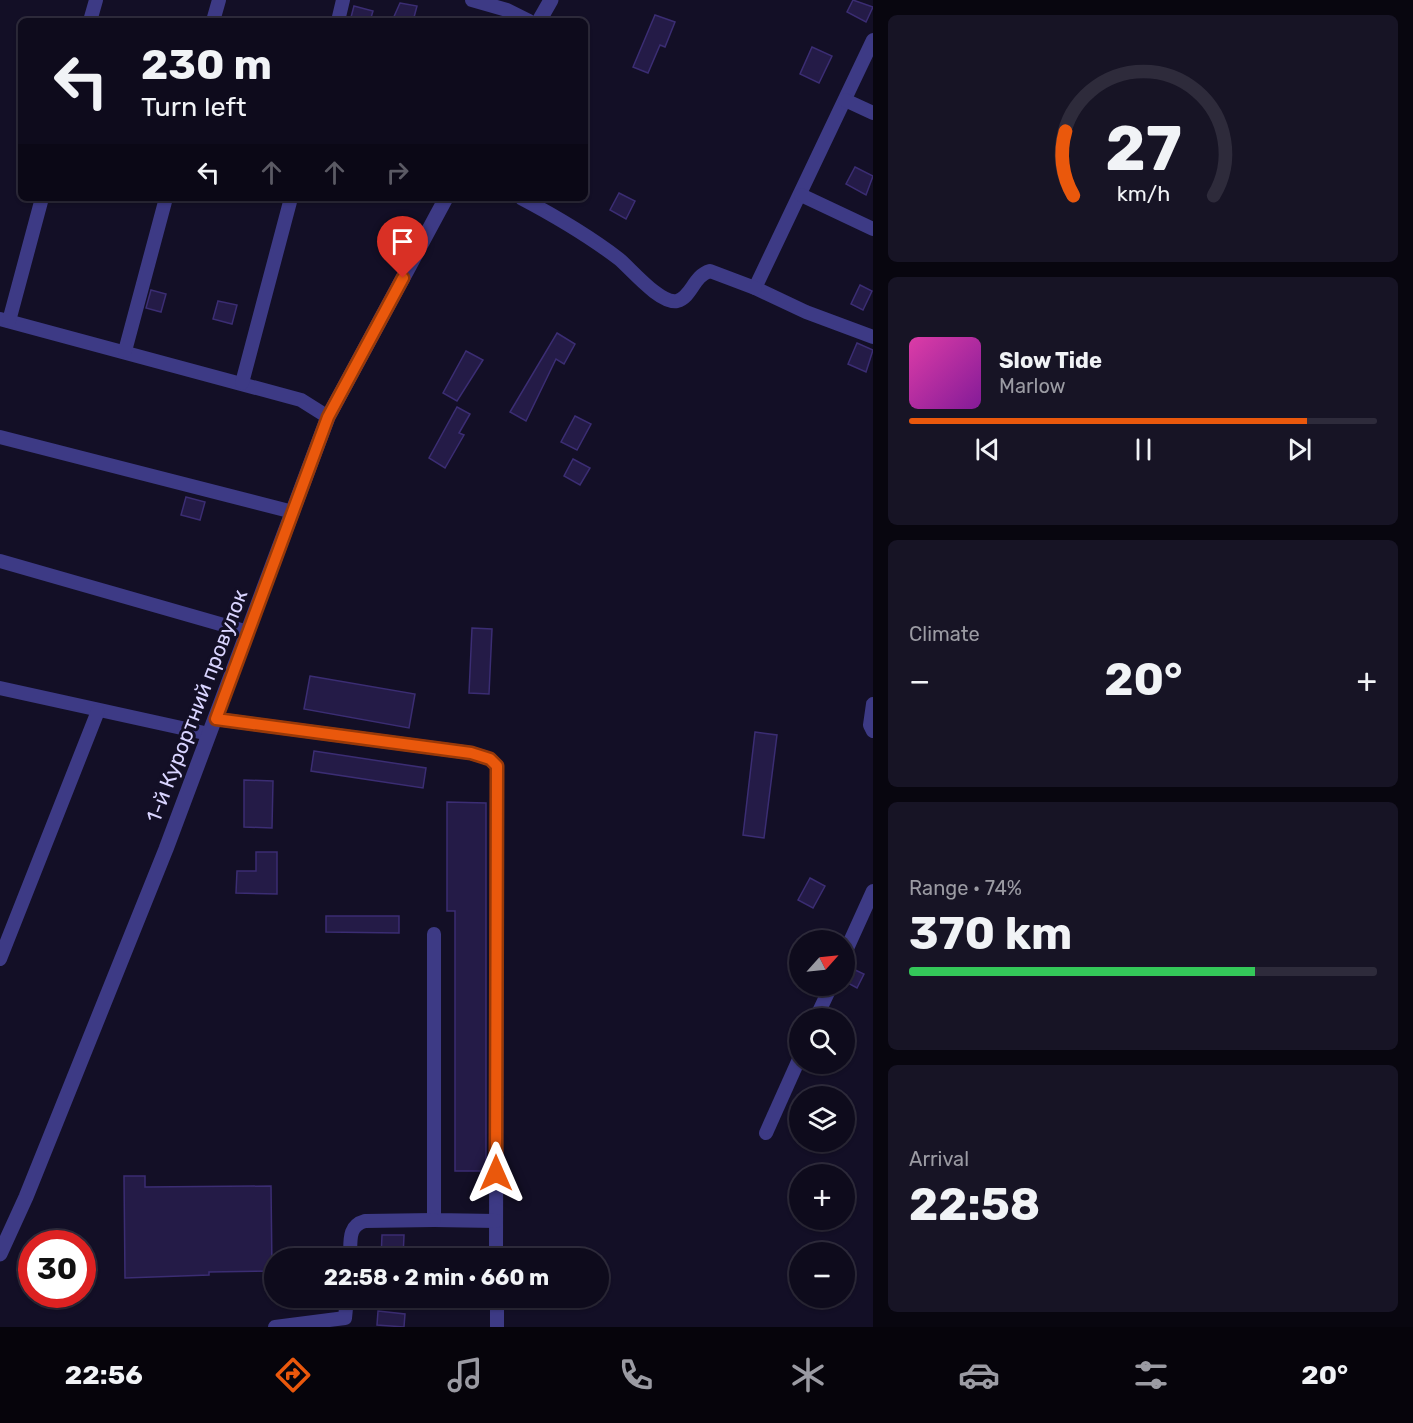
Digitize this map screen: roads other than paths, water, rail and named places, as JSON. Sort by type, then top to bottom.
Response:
[{"type":"street","points":[[91,18],[96,0]]},
{"type":"street","points":[[214,18],[219,0]]},
{"type":"street","points":[[339,18],[343,0]]},
{"type":"street","points":[[472,0],[506,10],[523,18]]},
{"type":"street","points":[[541,18],[551,0]]},
{"type":"street","points":[[755,288],[873,40]]},
{"type":"street","points":[[845,100],[873,113]]},
{"type":"street","points":[[801,195],[873,229]]},
{"type":"street","points":[[41,201],[4,320],[302,400],[328,417]]},
{"type":"street","points":[[124,351],[165,201]]},
{"type":"street","points":[[242,383],[290,201]]},
{"type":"street","name":"1-й Курортний провулок","points":[[0,1254],[3,1237],[166,849],[328,417],[444,201]]},
{"type":"street","points":[[526,201],[619,260],[662,298],[669,301],[681,299],[697,278],[710,271],[755,288],[806,312],[873,337]]},
{"type":"street","points":[[0,437],[293,512]]},
{"type":"street","points":[[0,561],[248,632]]},
{"type":"street","points":[[0,688],[209,734]]},
{"type":"street","points":[[873,704],[870,725],[873,731]]},
{"type":"street","points":[[0,959],[98,711]]},
{"type":"street","points":[[216,719],[471,753],[490,759],[497,766],[496,1248]]},
{"type":"street","points":[[855,931],[873,891]]},
{"type":"street","points":[[434,934],[434,1220]]},
{"type":"street","points":[[766,1133],[792,1074]]},
{"type":"street","points":[[350,1248],[351,1230],[356,1223],[365,1221],[496,1221]]},
{"type":"street","points":[[275,1327],[345,1318],[346,1308]]},
{"type":"street","points":[[497,1308],[497,1327]]}]
